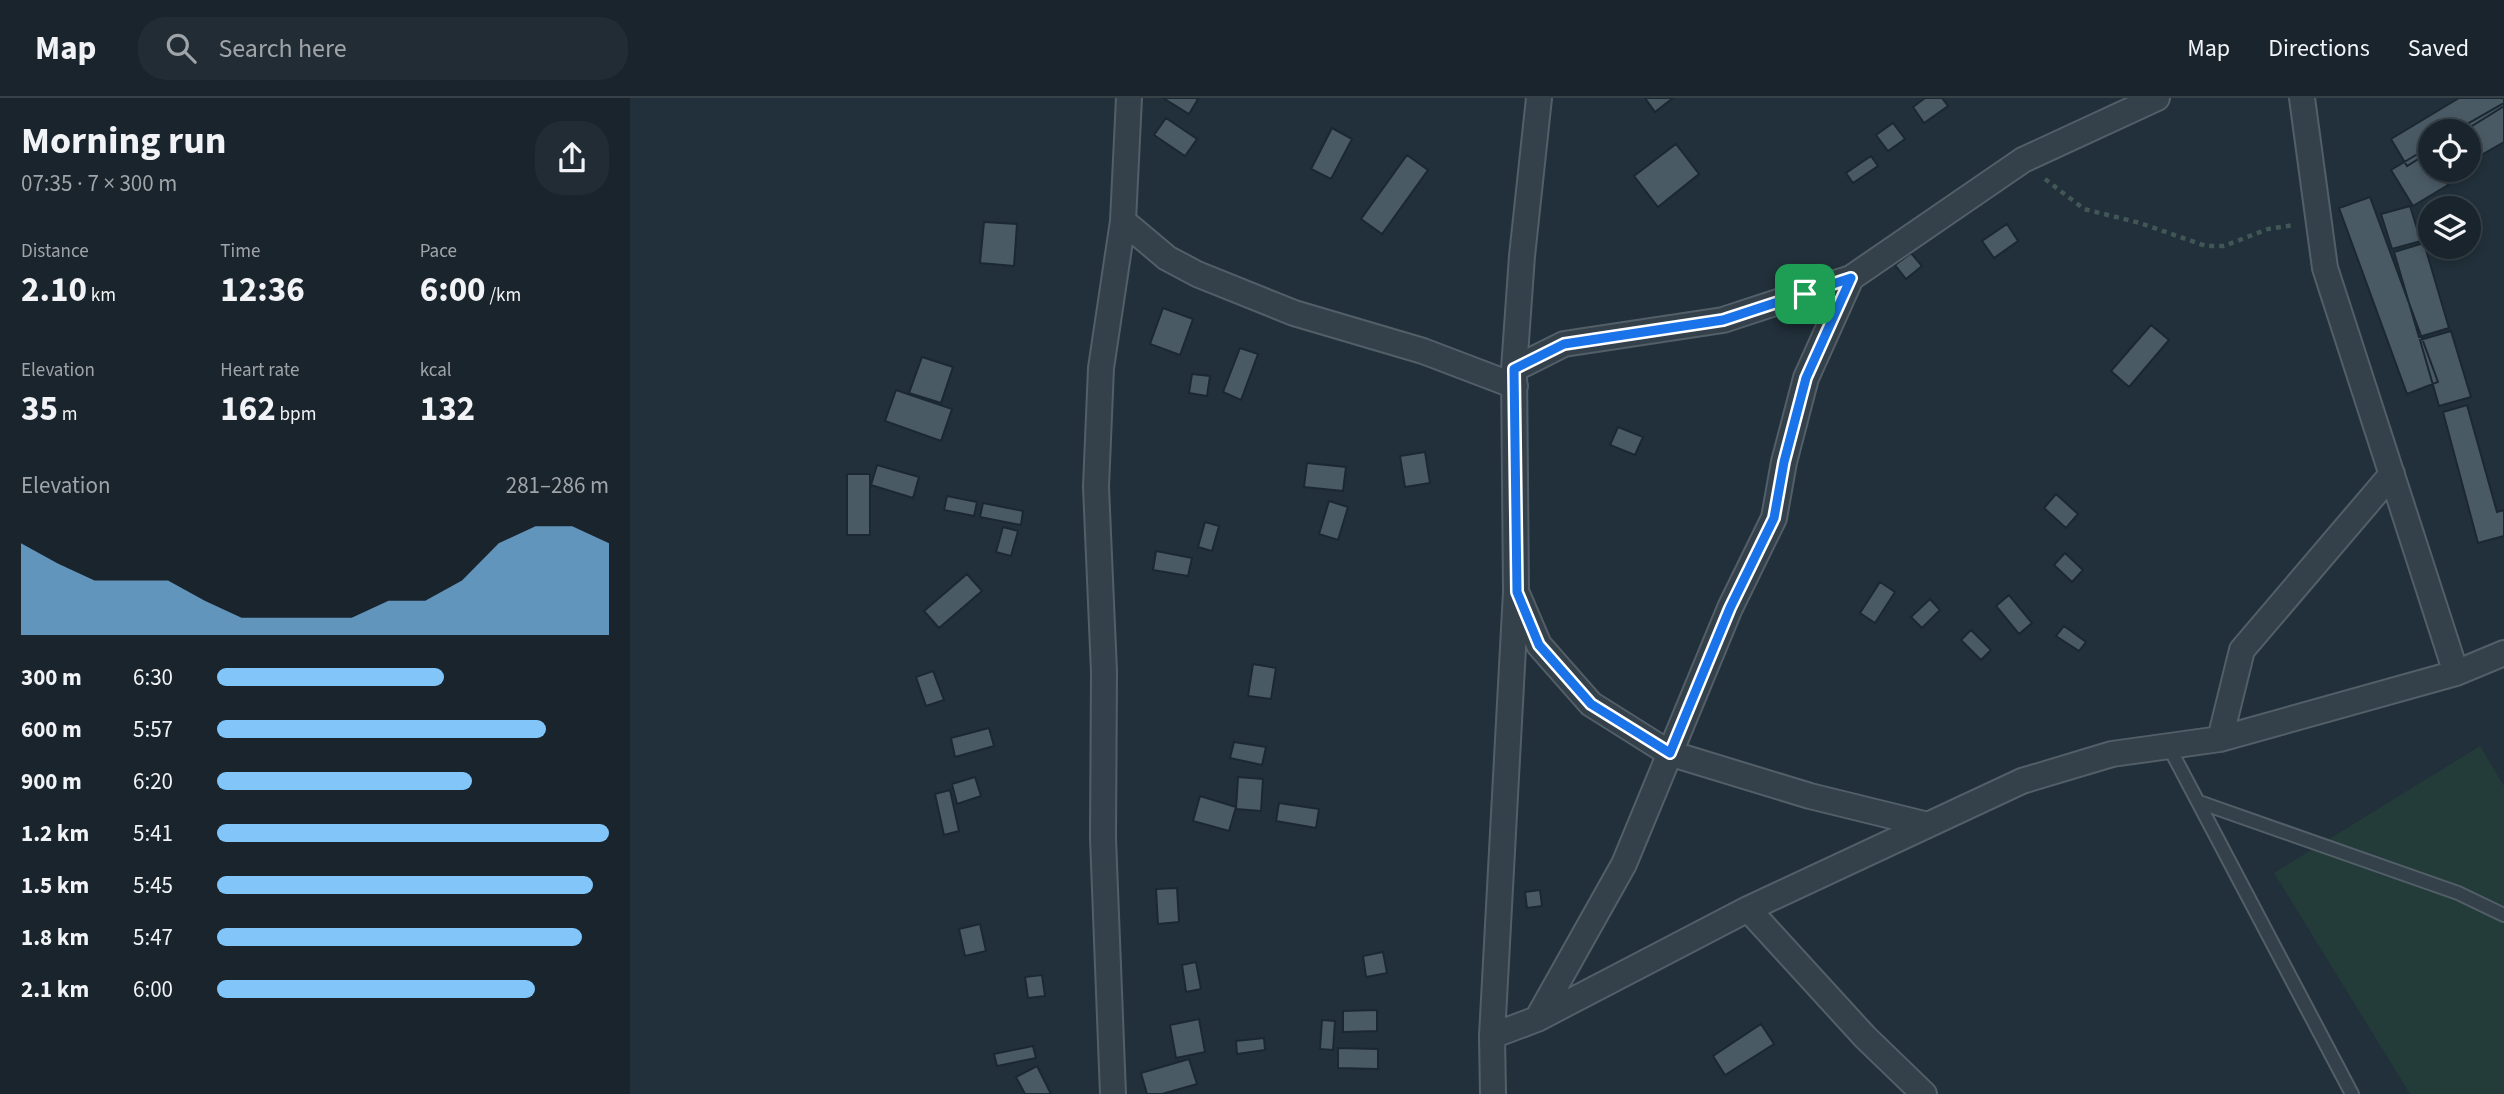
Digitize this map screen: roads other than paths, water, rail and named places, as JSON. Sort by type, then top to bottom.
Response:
[{"type":"street","points":[[1113,1094],[1108,1029],[1103,838],[1104,672],[1096,487],[1101,368],[1123,221],[1129,98]]},
{"type":"street","points":[[1493,1094],[1492,1036],[1517,592],[1514,378],[1522,256],[1539,98]]},
{"type":"street","points":[[1514,378],[1564,344],[1723,320],[1851,278],[2017,164],[2157,98]]},
{"type":"street","points":[[2302,98],[2325,268],[2456,673]]},
{"type":"street","points":[[1123,221],[1167,257],[1197,274],[1294,313],[1514,378]]},
{"type":"street","points":[[1536,1019],[1624,864],[1730,608],[1774,518],[1784,462],[1806,378],[1851,278]]},
{"type":"street","points":[[2220,739],[2242,650],[2392,474]]},
{"type":"street","points":[[1517,592],[1539,645],[1591,704],[1670,753],[1810,796],[1928,825]]},
{"type":"street","points":[[1492,1036],[1536,1019],[1748,909],[2022,781],[2112,754],[2220,739],[2456,673],[2504,653]]},
{"type":"street","points":[[1748,909],[1865,1037],[1924,1094]]},
{"type":"lane","points":[[2169,747],[2352,1094]]},
{"type":"lane","points":[[2199,802],[2458,893],[2504,915]]}]
